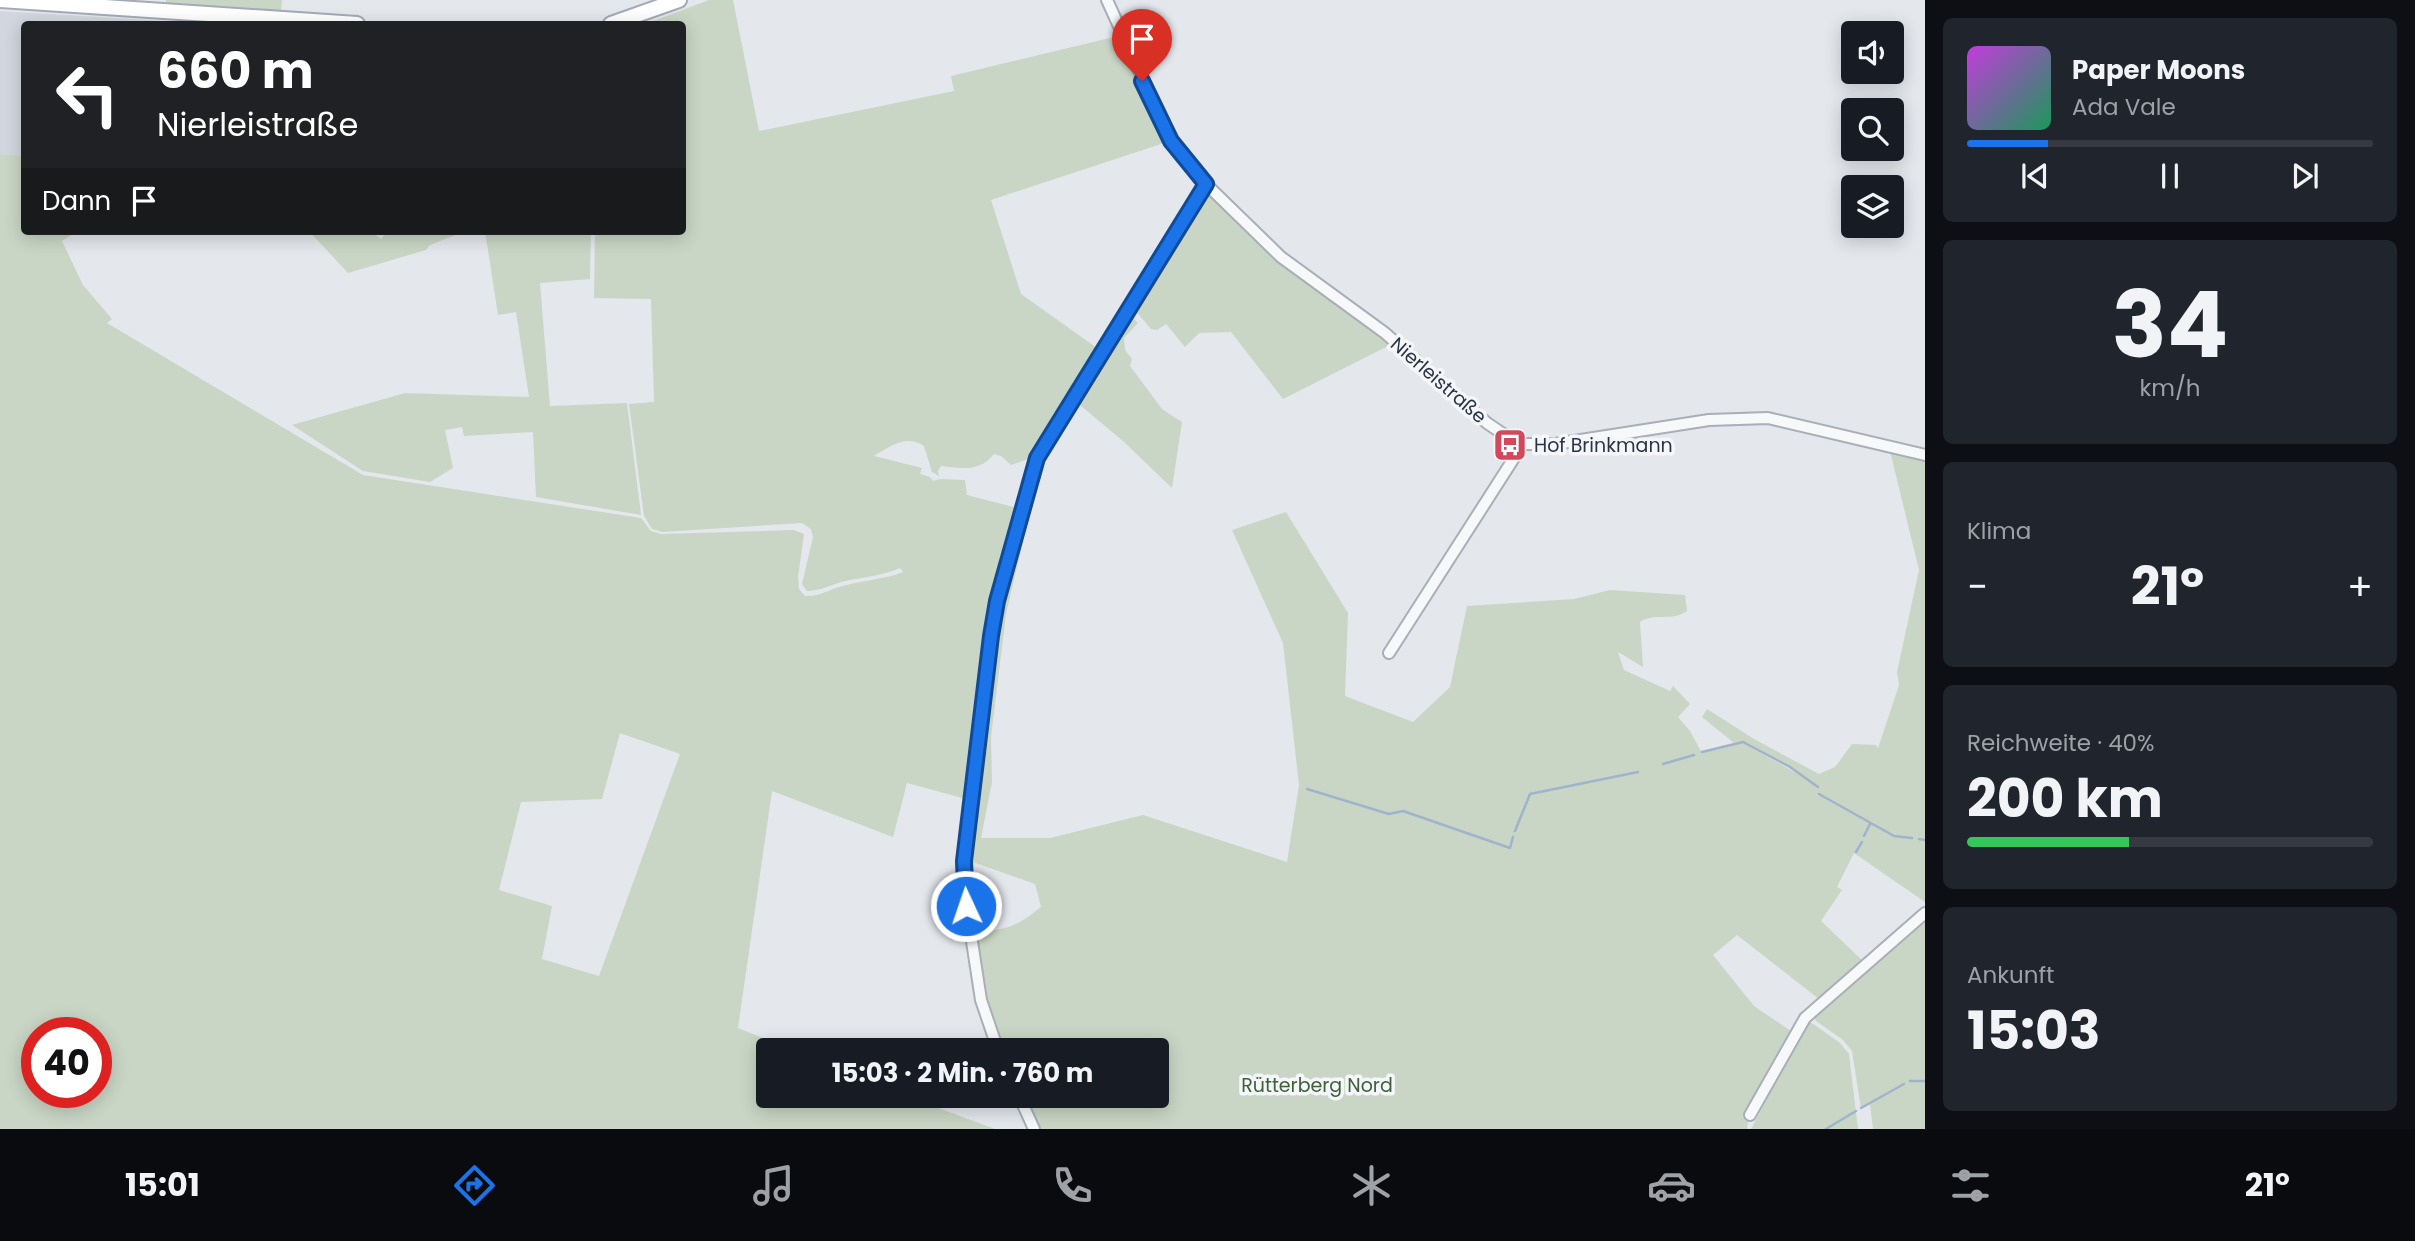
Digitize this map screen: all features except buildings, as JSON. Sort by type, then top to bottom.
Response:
[{"type":"main road","points":[[0,0],[312,21]]},
{"type":"main road","points":[[620,21],[679,0]]},
{"type":"street","name":"Nierleistraße","points":[[1107,0],[1171,141],[1206,184],[1281,257],[1394,340],[1487,424],[1523,444],[1555,444],[1709,420],[1768,418],[1925,455]]},
{"type":"street","points":[[994,1038],[981,1000],[964,883],[970,808],[997,601],[1037,458],[1206,184]]},
{"type":"street","points":[[1389,653],[1523,444]]},
{"type":"street","points":[[1750,1115],[1805,1018],[1925,913]]},
{"type":"street","points":[[1024,1108],[1034,1129]]},
{"type":"shaded area","points":[[0,11],[165,21],[21,21],[21,156],[0,154]]},
{"type":"green space","points":[[166,0],[282,0],[281,13],[166,6]]},
{"type":"green space","points":[[709,0],[733,0],[759,131],[954,91],[951,76],[1118,36],[1164,143],[991,200],[1021,294],[1097,348],[1031,458],[1011,465],[1001,456],[994,454],[976,467],[941,466],[939,476],[932,472],[924,446],[918,443],[905,441],[874,456],[922,468],[920,474],[933,481],[965,480],[967,495],[1017,508],[986,630],[966,799],[907,783],[893,837],[772,791],[738,1028],[763,1038],[756,1038],[756,1108],[938,1108],[995,1129],[0,1129],[0,154],[21,156],[21,235],[71,235],[62,241],[83,285],[112,319],[107,323],[363,475],[641,518],[651,531],[661,534],[793,530],[804,534],[798,577],[799,589],[805,596],[903,572],[900,568],[807,591],[802,584],[813,537],[811,529],[802,523],[662,532],[652,529],[644,516],[629,404],[654,402],[651,299],[594,298],[595,235],[686,235],[686,21],[653,21]],"holes":[[[620,733],[680,754],[599,976],[542,959],[552,906],[499,890],[521,802],[602,799]]]},
{"type":"green space","points":[[1209,196],[1392,344],[1283,399],[1231,332],[1199,333],[1185,347],[1166,324],[1157,330],[1151,329],[1134,309]]},
{"type":"green space","points":[[313,235],[376,235],[381,239],[384,235],[455,235],[430,245],[426,250],[348,273]]},
{"type":"green space","points":[[486,235],[591,235],[590,279],[540,283],[550,406],[627,403],[641,515],[536,497],[533,432],[464,436],[462,427],[445,430],[453,468],[430,482],[363,471],[292,425],[405,393],[529,397],[516,312],[498,315]]},
{"type":"green space","points":[[1131,316],[1138,323],[1124,338],[1125,350],[1132,359],[1130,366],[1162,409],[1182,422],[1172,488],[1080,405],[1078,400]]},
{"type":"green space","name":"Rütterberg Nord","points":[[1890,451],[1925,458],[1925,902],[1854,853],[1837,887],[1842,890],[1821,921],[1863,961],[1819,999],[1737,935],[1713,955],[1754,1006],[1791,1031],[1742,1117],[1749,1115],[1747,1129],[1038,1129],[1028,1108],[1169,1108],[1169,1038],[997,1038],[979,977],[976,931],[1011,926],[1041,907],[1035,884],[967,860],[999,607],[1042,460],[1006,614],[991,737],[992,782],[981,838],[1050,838],[1143,815],[1287,862],[1299,785],[1283,643],[1232,530],[1286,512],[1348,613],[1345,696],[1413,722],[1450,687],[1467,606],[1574,599],[1610,590],[1685,595],[1687,611],[1675,616],[1640,622],[1643,667],[1618,652],[1624,670],[1670,691],[1673,686],[1690,704],[1678,717],[1690,731],[1702,753],[1743,743],[1734,743],[1702,717],[1707,709],[1754,739],[1819,774],[1835,767],[1852,744],[1876,745],[1878,748],[1899,685],[1897,672],[1919,570]],"holes":[[[1743,743],[1791,767],[1814,783]]]},
{"type":"green space","points":[[1925,919],[1925,1129],[1873,1129],[1870,1104],[1861,1109],[1852,1051],[1843,1040],[1814,1017]]},
{"type":"green space","points":[[1808,1023],[1812,1023],[1840,1043],[1849,1054],[1858,1129],[1751,1129]]},
{"type":"waterway","points":[[1702,752],[1743,742],[1790,767],[1818,787]]},
{"type":"waterway","points":[[1663,764],[1694,755]]},
{"type":"waterway","points":[[1515,831],[1530,794],[1638,772]]},
{"type":"waterway","points":[[1307,789],[1389,814],[1403,811],[1510,848],[1513,837]]},
{"type":"waterway","points":[[1819,794],[1894,836],[1912,838]]},
{"type":"waterway","points":[[1864,836],[1870,824]]},
{"type":"waterway","points":[[1919,839],[1925,840]]},
{"type":"waterway","points":[[1856,852],[1862,842]]},
{"type":"waterway","points":[[1910,1081],[1925,1081]]},
{"type":"waterway","points":[[1861,1108],[1904,1084]]},
{"type":"waterway","points":[[1826,1129],[1856,1111]]},
{"type":"place","name":"Hof Brinkmann","points":[[1510,445]]},
{"type":"route","points":[[966,906],[964,861],[991,636],[997,601],[1037,458],[1206,184],[1171,141],[1142,81]]}]
